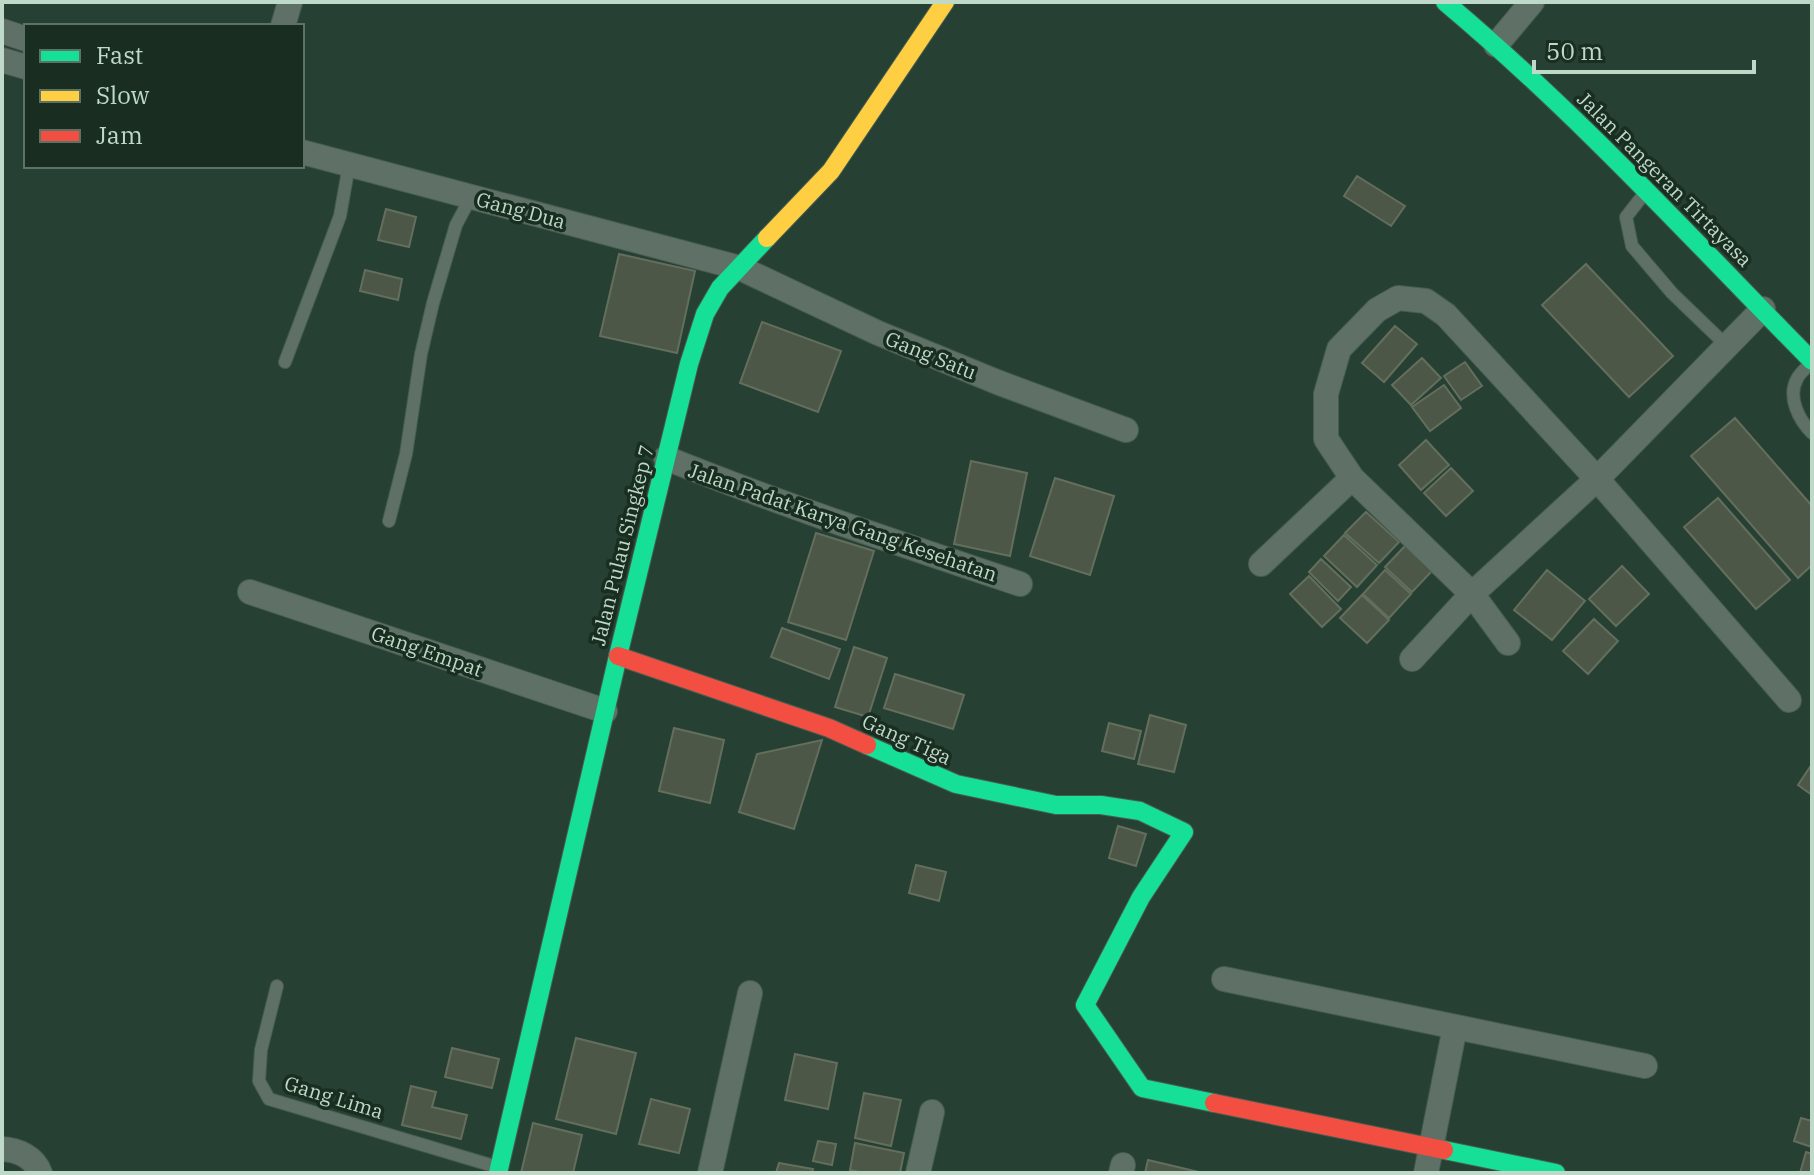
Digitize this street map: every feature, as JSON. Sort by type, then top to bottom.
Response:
[{"type":"street","points":[[284,24],[290,2]]},
{"type":"street","name":"Jalan Pulau Singkep 7","points":[[499,1170],[618,656],[689,364],[705,314],[720,288],[831,171],[945,2]]},
{"type":"street","name":"Jalan Pangeran Tirtayasa","points":[[1445,2],[1578,122],[1812,361]]},
{"type":"street","points":[[1496,45],[1532,2]]},
{"type":"street","points":[[2,31],[24,38]]},
{"type":"street","points":[[2,60],[24,66]]},
{"type":"street","name":"Gang Dua","points":[[304,153],[740,268]]},
{"type":"street","name":"Gang Satu","points":[[740,268],[878,333],[1126,430]]},
{"type":"street","points":[[1508,643],[1472,594],[1352,478],[1326,439],[1326,394],[1339,349],[1377,310],[1398,298],[1426,301],[1446,315],[1597,479],[1789,700]]},
{"type":"street","points":[[1412,659],[1472,594],[1597,479],[1763,309]]},
{"type":"street","name":"Jalan Padat Karya Gang Kesehatan","points":[[666,458],[766,499],[1020,584]]},
{"type":"street","points":[[1261,564],[1352,478]]},
{"type":"street","name":"Gang Empat","points":[[250,592],[605,711]]},
{"type":"street","name":"Gang Tiga","points":[[618,656],[829,728],[956,784],[1056,805],[1101,805],[1140,811],[1184,832],[1141,897],[1085,1005],[1142,1088],[1431,1148]]},
{"type":"street","points":[[1224,979],[1645,1066]]},
{"type":"street","points":[[710,1173],[750,993]]},
{"type":"street","points":[[1426,1173],[1455,1027]]},
{"type":"street","points":[[918,1173],[932,1112]]},
{"type":"street","points":[[1431,1148],[1556,1173]]},
{"type":"street","points":[[2,1149],[17,1150],[37,1164],[40,1173]]},
{"type":"lane","points":[[285,362],[340,216],[349,165]]},
{"type":"lane","points":[[1646,192],[1626,217],[1632,246],[1672,293],[1727,346]]},
{"type":"lane","points":[[389,521],[406,454],[421,354],[433,303],[456,225],[471,197]]},
{"type":"lane","points":[[1812,361],[1796,379],[1794,393],[1796,408],[1804,425],[1812,433]]},
{"type":"lane","name":"Gang Lima","points":[[277,986],[261,1050],[259,1081],[269,1099],[499,1170]]},
{"type":"building","points":[[1357,176],[1405,206],[1391,226],[1344,196]]},
{"type":"building","points":[[386,209],[416,217],[409,247],[378,240]]},
{"type":"building","points":[[619,254],[695,271],[677,353],[600,336]]},
{"type":"building","points":[[1586,264],[1673,356],[1629,397],[1542,305]]},
{"type":"building","points":[[365,270],[402,279],[398,300],[360,291]]},
{"type":"building","points":[[762,322],[841,351],[818,412],[740,383]]},
{"type":"building","points":[[1395,326],[1417,344],[1384,382],[1362,363]]},
{"type":"building","points":[[1422,358],[1441,378],[1411,405],[1392,385]]},
{"type":"building","points":[[1465,362],[1482,386],[1461,400],[1444,376]]},
{"type":"building","points":[[1444,385],[1461,408],[1430,431],[1412,407]]},
{"type":"building","points":[[1735,418],[1812,506],[1812,565],[1798,578],[1691,456]]},
{"type":"building","points":[[1426,440],[1449,465],[1421,490],[1399,465]]},
{"type":"building","points":[[971,461],[1027,473],[1010,556],[954,544]]},
{"type":"building","points":[[1451,468],[1473,491],[1446,516],[1424,493]]},
{"type":"building","points":[[1055,478],[1114,496],[1090,575],[1030,556]]},
{"type":"building","points":[[1718,498],[1790,580],[1756,609],[1684,527]]},
{"type":"building","points":[[1366,512],[1399,542],[1379,563],[1345,533]]},
{"type":"building","points":[[816,533],[874,551],[846,640],[788,622]]},
{"type":"building","points":[[1344,535],[1377,565],[1357,587],[1324,556]]},
{"type":"building","points":[[1405,546],[1432,571],[1412,592],[1385,567]]},
{"type":"building","points":[[1321,559],[1351,587],[1338,601],[1309,572]]},
{"type":"building","points":[[1622,566],[1649,594],[1616,626],[1589,599]]},
{"type":"building","points":[[1385,570],[1411,594],[1389,618],[1363,594]]},
{"type":"building","points":[[1547,570],[1585,601],[1552,640],[1514,610]]},
{"type":"building","points":[[1309,576],[1341,609],[1322,627],[1290,594]]},
{"type":"building","points":[[1362,595],[1389,620],[1367,643],[1340,618]]},
{"type":"building","points":[[1594,619],[1618,641],[1588,674],[1563,651]]},
{"type":"building","points":[[782,628],[840,649],[829,679],[771,657]]},
{"type":"building","points":[[854,647],[887,658],[868,717],[835,707]]},
{"type":"building","points":[[895,674],[964,695],[953,729],[884,708]]},
{"type":"building","points":[[1150,715],[1186,725],[1174,772],[1138,764]]},
{"type":"building","points":[[1109,723],[1141,731],[1134,759],[1102,751]]},
{"type":"building","points":[[674,728],[724,740],[710,803],[659,791]]},
{"type":"building","points":[[822,740],[794,829],[739,812],[757,754]]},
{"type":"building","points":[[1812,764],[1812,795],[1798,785]]},
{"type":"building","points":[[1118,826],[1146,834],[1136,866],[1109,858]]},
{"type":"building","points":[[916,865],[946,872],[939,901],[909,893]]},
{"type":"building","points":[[576,1038],[636,1053],[616,1134],[556,1119]]},
{"type":"building","points":[[452,1048],[499,1059],[492,1088],[445,1077]]},
{"type":"building","points":[[795,1054],[837,1063],[828,1109],[785,1100]]},
{"type":"building","points":[[411,1086],[436,1092],[432,1107],[467,1115],[461,1139],[402,1125]]},
{"type":"building","points":[[864,1093],[901,1100],[891,1146],[855,1138]]},
{"type":"building","points":[[651,1099],[690,1109],[679,1153],[639,1144]]},
{"type":"building","points":[[1801,1118],[1812,1121],[1812,1147],[1794,1141]]},
{"type":"building","points":[[533,1123],[582,1135],[573,1173],[521,1173]]},
{"type":"building","points":[[818,1141],[836,1144],[832,1165],[813,1161]]},
{"type":"building","points":[[855,1143],[904,1153],[900,1173],[850,1170]]},
{"type":"building","points":[[1806,1152],[1812,1154],[1812,1173],[1800,1173]]},
{"type":"building","points":[[1148,1160],[1203,1173],[1145,1173]]},
{"type":"building","points":[[779,1163],[813,1169],[812,1173],[776,1173]]},
{"type":"traffic: fast","points":[[1445,2],[1541,87],[1812,361]]},
{"type":"traffic: fast","points":[[498,1173],[689,364],[705,314],[720,288],[767,238]]},
{"type":"traffic: fast","points":[[867,745],[956,784],[1056,805],[1101,805],[1140,811],[1184,832],[1141,897],[1085,1005],[1142,1088],[1214,1103]]},
{"type":"traffic: fast","points":[[1444,1150],[1556,1173]]},
{"type":"traffic: slow","points":[[767,238],[831,171],[945,2]]},
{"type":"traffic: jam","points":[[618,656],[829,728],[867,745]]},
{"type":"traffic: jam","points":[[1214,1103],[1444,1150]]}]
